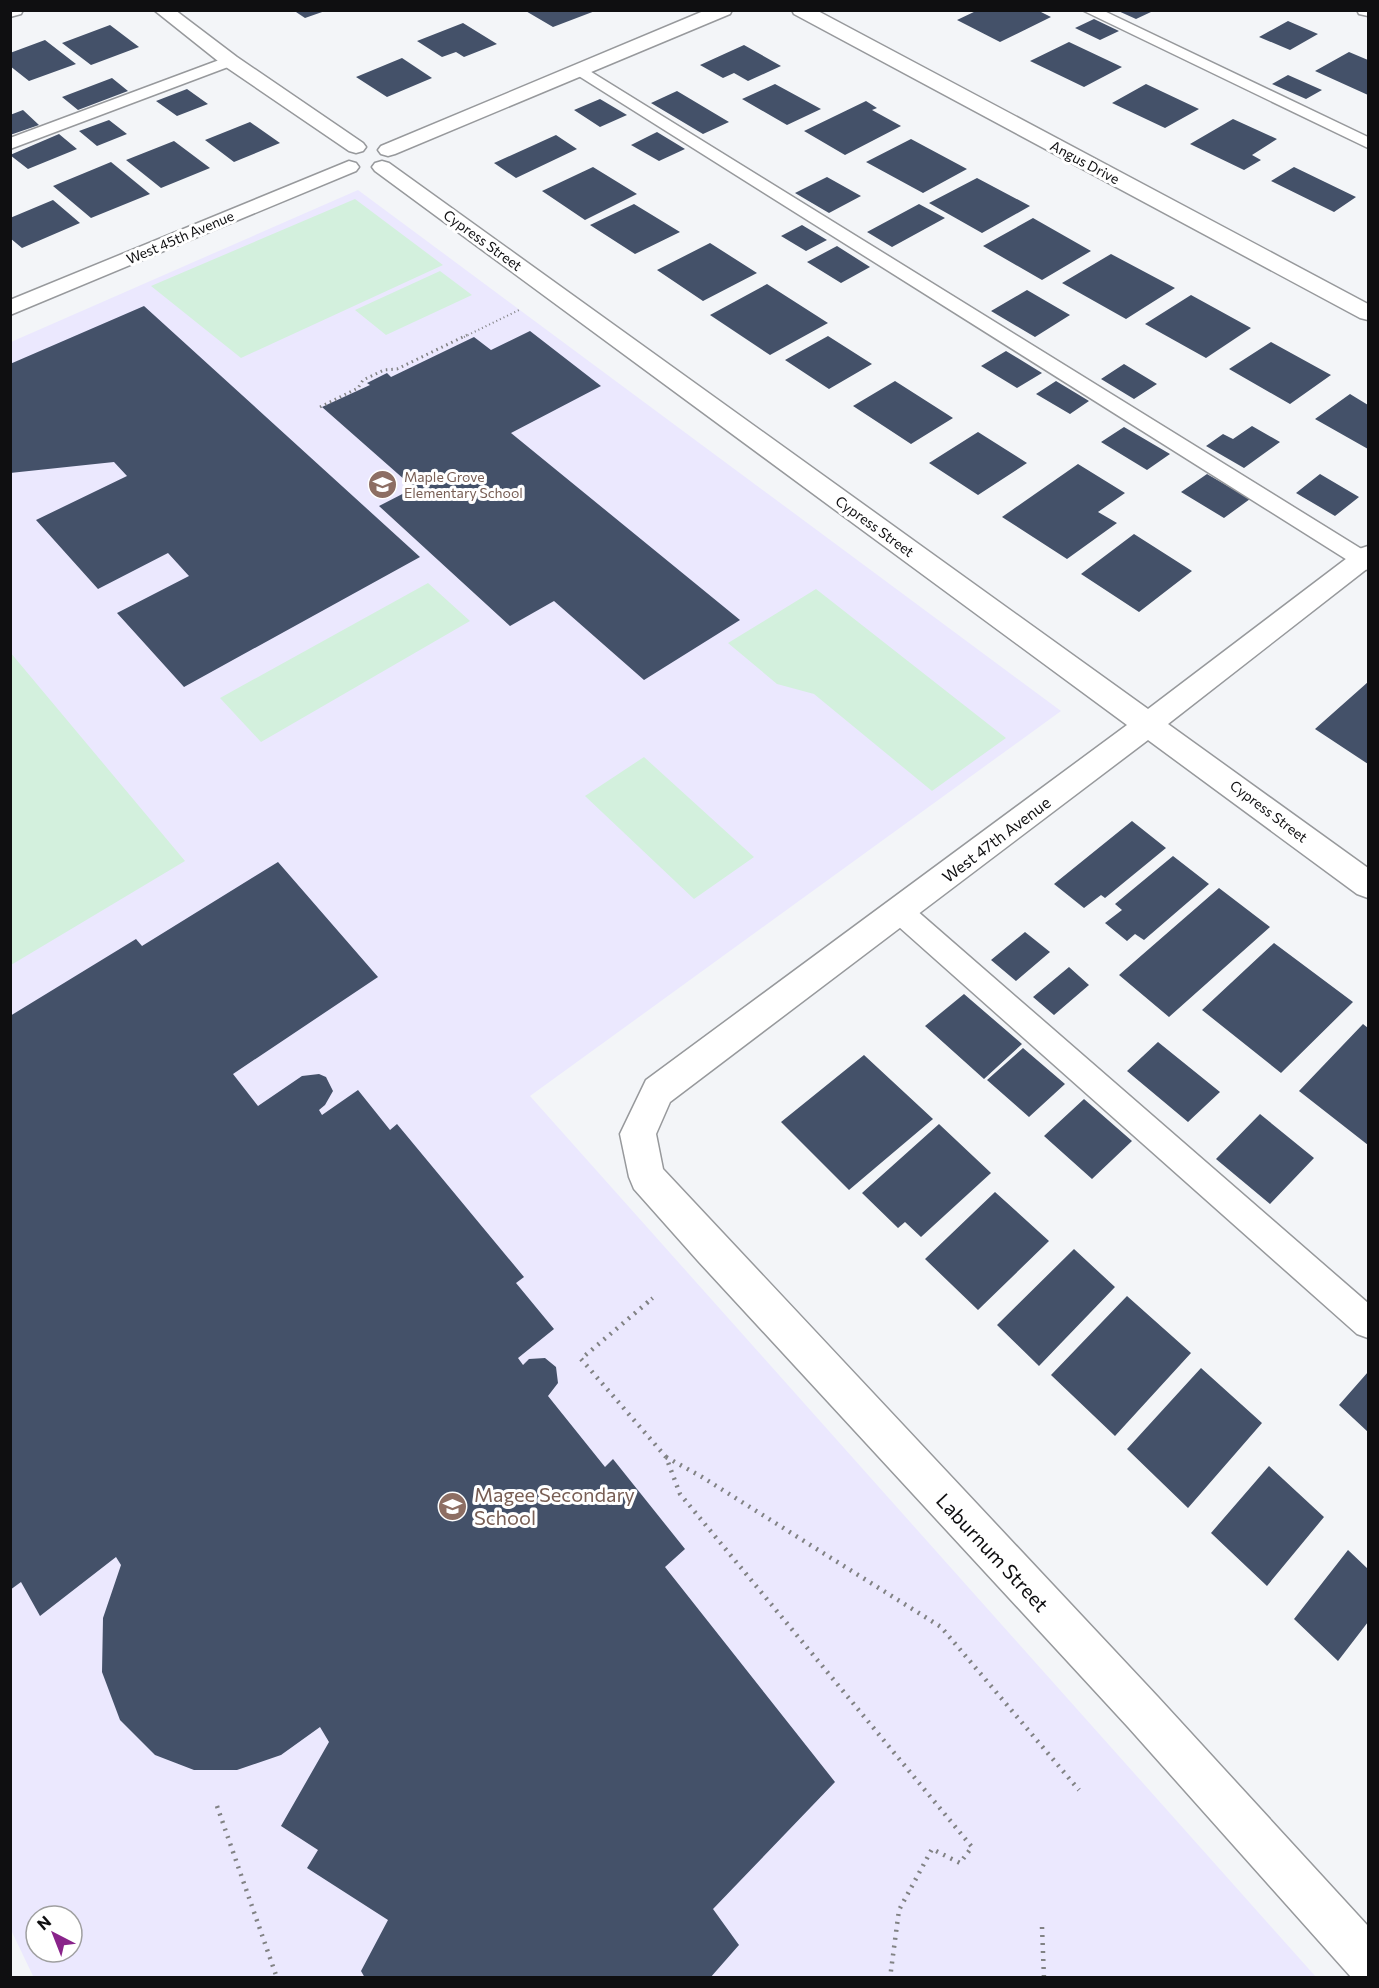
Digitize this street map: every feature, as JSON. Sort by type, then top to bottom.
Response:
[{"type":"street","points":[[163,10],[352,157],[361,170],[580,70],[723,10]]},
{"type":"street","name":"Angus Drive","points":[[801,10],[1368,313]]},
{"type":"street","name":"West 45th Avenue","points":[[10,308],[352,157]]},
{"type":"street","name":"Cypress Street","points":[[385,158],[1368,885]]},
{"type":"street","name":"West 47th Avenue","points":[[638,1134],[658,1091],[1367,559]]},
{"type":"street","name":"Laburnum Street","points":[[638,1134],[647,1177],[711,1249],[1143,1712],[1368,1960]]},
{"type":"lane","points":[[1089,10],[1368,143]]},
{"type":"lane","points":[[10,144],[230,61]]},
{"type":"lane","points":[[580,70],[1367,559]]},
{"type":"lane","points":[[899,911],[1368,1323]]},
{"type":"path","points":[[320,407],[358,388],[363,380],[373,375],[384,370],[397,369],[519,310]]},
{"type":"path","points":[[654,1297],[581,1359],[666,1457],[702,1477],[941,1627],[1079,1790]]},
{"type":"path","points":[[666,1457],[680,1494],[972,1847],[960,1863],[932,1848],[899,1910],[890,1977]]},
{"type":"path","points":[[217,1806],[277,1977]]},
{"type":"path","points":[[1042,1927],[1044,1977]]},
{"type":"shaded area","name":"Magee Secondary School","points":[[358,190],[1061,711],[530,1096],[1316,1977],[34,1978],[27,1964],[84,1964],[84,1904],[24,1904],[24,1957],[11,1930],[11,342]]},
{"type":"green space","points":[[355,199],[443,265],[241,358],[151,286]]},
{"type":"green space","points":[[440,271],[472,295],[386,335],[355,310]]},
{"type":"green space","points":[[428,583],[470,621],[261,742],[220,698]]},
{"type":"green space","points":[[816,589],[1006,738],[932,791],[814,694],[777,684],[728,643]]},
{"type":"green space","points":[[10,652],[185,861],[11,965],[10,965]]},
{"type":"green space","points":[[644,757],[754,857],[694,899],[585,796]]},
{"type":"building","points":[[293,10],[325,10],[325,11],[305,18]]},
{"type":"building","points":[[524,10],[595,10],[595,11],[553,27]]},
{"type":"building","points":[[978,10],[1037,10],[1051,17],[1000,42],[957,20]]},
{"type":"building","points":[[1116,10],[1148,10],[1151,12],[1136,19]]},
{"type":"building","points":[[1094,19],[1119,31],[1100,40],[1075,28]]},
{"type":"building","points":[[1288,21],[1318,34],[1290,50],[1259,37]]},
{"type":"building","points":[[463,23],[497,44],[464,57],[456,52],[442,57],[417,41]]},
{"type":"building","points":[[110,25],[139,47],[91,65],[62,43]]},
{"type":"building","points":[[45,40],[76,64],[29,81],[10,66],[10,53]]},
{"type":"building","points":[[1069,42],[1122,67],[1084,87],[1030,61]]},
{"type":"building","points":[[744,45],[781,66],[748,81],[734,73],[723,78],[700,65]]},
{"type":"building","points":[[1349,52],[1368,60],[1368,95],[1315,71]]},
{"type":"building","points":[[402,58],[432,78],[387,97],[356,77]]},
{"type":"building","points":[[1288,75],[1322,90],[1306,99],[1272,84]]},
{"type":"building","points":[[112,78],[128,91],[78,110],[62,97]]},
{"type":"building","points":[[775,84],[821,109],[787,125],[742,99]]},
{"type":"building","points":[[1146,84],[1199,109],[1165,128],[1112,103]]},
{"type":"building","points":[[187,89],[208,104],[177,116],[156,101]]},
{"type":"building","points":[[677,91],[729,122],[703,134],[651,103]]},
{"type":"building","points":[[600,99],[627,115],[600,127],[574,110]]},
{"type":"building","points":[[866,101],[877,108],[872,110],[901,126],[845,155],[804,131]]},
{"type":"building","points":[[23,110],[39,125],[10,135],[10,115]]},
{"type":"building","points":[[1233,119],[1277,139],[1252,155],[1261,160],[1244,170],[1190,144]]},
{"type":"building","points":[[109,120],[127,134],[97,146],[79,131]]},
{"type":"building","points":[[250,122],[280,143],[234,162],[205,140]]},
{"type":"building","points":[[657,132],[685,149],[659,161],[631,145]]},
{"type":"building","points":[[59,134],[77,149],[28,169],[10,155]]},
{"type":"building","points":[[556,135],[577,149],[516,178],[494,163]]},
{"type":"building","points":[[911,139],[967,169],[923,193],[866,162]]},
{"type":"building","points":[[174,141],[210,168],[161,188],[126,160]]},
{"type":"building","points":[[111,162],[150,194],[91,218],[53,186]]},
{"type":"building","points":[[593,167],[637,194],[585,220],[542,191]]},
{"type":"building","points":[[1294,167],[1356,197],[1334,212],[1271,181]]},
{"type":"building","points":[[827,177],[861,196],[829,213],[795,193]]},
{"type":"building","points":[[977,178],[1030,206],[982,233],[929,203]]},
{"type":"building","points":[[53,200],[80,223],[22,248],[10,238],[10,218]]},
{"type":"building","points":[[634,204],[680,232],[635,254],[590,225]]},
{"type":"building","points":[[919,204],[945,218],[892,247],[867,232]]},
{"type":"building","points":[[1033,218],[1091,251],[1042,280],[983,246]]},
{"type":"building","points":[[802,225],[827,240],[806,251],[781,236]]},
{"type":"building","points":[[710,243],[757,273],[703,301],[657,270]]},
{"type":"building","points":[[837,246],[870,267],[841,283],[807,262]]},
{"type":"building","points":[[1111,254],[1175,288],[1126,319],[1062,283]]},
{"type":"building","points":[[767,284],[828,323],[770,355],[710,315]]},
{"type":"building","points":[[1027,290],[1070,315],[1035,337],[991,311]]},
{"type":"building","points":[[1191,295],[1251,328],[1206,358],[1145,324]]},
{"type":"building","points":[[144,306],[420,557],[184,687],[117,613],[189,576],[168,553],[98,589],[36,520],[127,476],[114,462],[10,473],[10,364]]},
{"type":"building","points":[[530,331],[601,386],[511,433],[740,620],[644,680],[554,601],[510,626],[379,506],[414,488],[322,407],[370,385],[367,383],[387,373],[391,377],[474,337],[491,350]]},
{"type":"building","points":[[828,336],[872,364],[829,389],[785,360]]},
{"type":"building","points":[[1271,342],[1331,375],[1290,404],[1229,369]]},
{"type":"building","points":[[1006,351],[1042,373],[1017,388],[981,366]]},
{"type":"building","points":[[1124,364],[1157,384],[1134,399],[1101,379]]},
{"type":"building","points":[[895,381],[953,418],[911,444],[853,406]]},
{"type":"building","points":[[1056,381],[1089,401],[1070,414],[1036,394]]},
{"type":"building","points":[[1350,394],[1368,405],[1368,449],[1315,419]]},
{"type":"building","points":[[1252,426],[1280,442],[1244,468],[1206,446],[1223,434],[1233,439]]},
{"type":"building","points":[[1124,427],[1170,454],[1147,470],[1101,442]]},
{"type":"building","points":[[978,432],[1027,463],[978,495],[929,463]]},
{"type":"building","points":[[1078,464],[1125,493],[1098,512],[1117,523],[1067,559],[1002,517]]},
{"type":"building","points":[[1207,474],[1250,499],[1224,518],[1181,492]]},
{"type":"building","points":[[1320,474],[1359,497],[1335,516],[1296,493]]},
{"type":"building","points":[[1134,534],[1192,571],[1139,612],[1081,574]]},
{"type":"building","points":[[1368,682],[1368,764],[1315,729]]},
{"type":"building","points":[[1132,821],[1166,848],[1105,898],[1101,895],[1084,908],[1054,884]]},
{"type":"building","points":[[1173,856],[1209,884],[1144,940],[1135,934],[1127,941],[1105,923],[1122,910],[1115,904]]},
{"type":"building","points":[[278,862],[378,977],[233,1074],[258,1106],[302,1076],[319,1074],[326,1077],[333,1091],[325,1105],[319,1110],[322,1115],[358,1090],[390,1130],[397,1124],[524,1277],[516,1283],[554,1329],[518,1358],[523,1365],[529,1359],[545,1358],[556,1367],[558,1383],[548,1396],[605,1467],[613,1459],[685,1549],[665,1567],[835,1782],[713,1909],[739,1945],[710,1978],[365,1978],[361,1971],[388,1920],[307,1868],[318,1850],[281,1826],[329,1742],[320,1727],[281,1755],[237,1770],[194,1770],[155,1755],[120,1720],[102,1672],[103,1618],[121,1565],[116,1557],[40,1616],[21,1582],[10,1590],[10,1016],[136,939],[142,946]]},
{"type":"building","points":[[1219,888],[1270,927],[1169,1017],[1119,975]]},
{"type":"building","points":[[1025,932],[1050,952],[1016,981],[991,960]]},
{"type":"building","points":[[1274,943],[1353,1002],[1281,1073],[1202,1010]]},
{"type":"building","points":[[1069,967],[1089,985],[1054,1015],[1033,997]]},
{"type":"building","points":[[964,994],[1022,1044],[984,1079],[925,1026]]},
{"type":"building","points":[[1363,1024],[1368,1028],[1368,1145],[1299,1091]]},
{"type":"building","points":[[1158,1042],[1220,1092],[1188,1122],[1127,1071]]},
{"type":"building","points":[[1023,1048],[1065,1084],[1029,1117],[987,1080]]},
{"type":"building","points":[[864,1055],[933,1119],[849,1190],[781,1122]]},
{"type":"building","points":[[1084,1099],[1132,1141],[1092,1179],[1044,1136]]},
{"type":"building","points":[[1260,1114],[1314,1158],[1270,1204],[1216,1159]]},
{"type":"building","points":[[939,1124],[991,1173],[921,1237],[905,1222],[898,1228],[862,1193]]},
{"type":"building","points":[[995,1192],[1049,1241],[978,1310],[925,1259]]},
{"type":"building","points":[[1074,1249],[1115,1287],[1039,1366],[997,1325]]},
{"type":"building","points":[[1127,1296],[1191,1353],[1115,1436],[1051,1375]]},
{"type":"building","points":[[1201,1368],[1262,1423],[1188,1508],[1127,1449]]},
{"type":"building","points":[[1368,1372],[1368,1432],[1339,1405]]},
{"type":"building","points":[[1269,1466],[1324,1517],[1267,1586],[1211,1533]]},
{"type":"building","points":[[1348,1550],[1368,1569],[1368,1622],[1338,1661],[1294,1619]]},
{"type":"place","name":"Maple Grove Elementary School","points":[[383,484]]},
{"type":"place","name":"Magee Secondary School","points":[[453,1506]]}]
